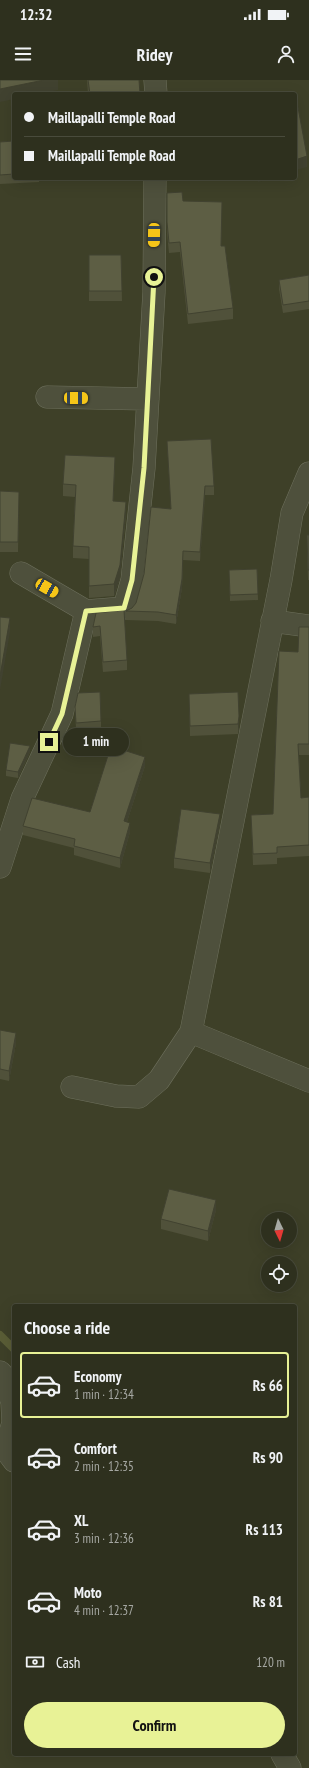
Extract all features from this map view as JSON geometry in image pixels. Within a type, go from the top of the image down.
[{"type":"street","points":[[155,80],[156,92]]},
{"type":"street","points":[[21,572],[86,611],[124,608],[132,580],[144,468],[154,292],[155,180]]},
{"type":"street","points":[[47,397],[148,399]]},
{"type":"street","points":[[72,1087],[116,1096],[139,1097],[159,1080],[191,1032],[281,580],[292,513],[309,473]]},
{"type":"street","points":[[0,867],[22,799],[62,714],[86,611]]},
{"type":"street","points":[[272,622],[309,626]]},
{"type":"street","points":[[191,1032],[309,1081]]},
{"type":"street","points":[[0,1372],[12,1402]]},
{"type":"street","points":[[6,1453],[12,1427]]},
{"type":"street","points":[[283,1756],[290,1768]]},
{"type":"building","points":[[0,80],[44,80],[0,89]]},
{"type":"building","points":[[88,80],[139,80],[140,92],[90,92]]},
{"type":"building","points":[[297,102],[307,156],[297,159]]},
{"type":"building","points":[[12,141],[12,174],[0,175],[0,142]]},
{"type":"building","points":[[182,192],[183,201],[222,202],[221,246],[225,246],[233,308],[188,314],[180,242],[169,243],[167,222],[167,193]]},
{"type":"building","points":[[89,255],[121,255],[122,291],[89,291]]},
{"type":"building","points":[[309,275],[309,301],[283,305],[279,280]]},
{"type":"building","points":[[211,439],[214,486],[205,486],[200,552],[183,551],[182,579],[176,615],[158,612],[126,611],[132,608],[136,603],[144,574],[151,507],[171,509],[167,441]]},
{"type":"building","points":[[65,455],[115,457],[113,501],[126,502],[120,565],[114,584],[89,586],[89,547],[73,546],[76,485],[63,484]]},
{"type":"building","points":[[0,491],[19,492],[18,542],[0,542]]},
{"type":"building","points":[[307,535],[309,535],[309,570],[308,570]]},
{"type":"building","points":[[257,569],[258,594],[230,595],[229,570]]},
{"type":"building","points":[[124,610],[127,660],[103,662],[100,626],[93,627],[96,613]]},
{"type":"building","points":[[0,617],[10,618],[0,676]]},
{"type":"building","points":[[299,627],[309,627],[309,744],[298,744],[301,798],[309,797],[309,845],[277,847],[277,853],[253,854],[251,815],[273,814],[279,651],[298,652]]},
{"type":"building","points":[[100,692],[101,721],[76,723],[75,707],[78,693]]},
{"type":"building","points":[[238,692],[238,724],[190,726],[189,694]]},
{"type":"building","points":[[10,743],[30,746],[18,772],[6,770]]},
{"type":"building","points":[[111,746],[145,757],[124,821],[130,823],[120,858],[74,846],[75,839],[23,826],[32,798],[90,812]]},
{"type":"building","points":[[181,809],[220,814],[210,863],[174,858]]},
{"type":"building","points":[[0,1030],[16,1033],[9,1071],[0,1069]]},
{"type":"building","points":[[169,1189],[216,1200],[208,1231],[161,1219]]},
{"type":"waterway","points":[[0,1335],[12,1347]]},
{"type":"route","points":[[49,742],[62,714],[86,611],[124,608],[132,580],[144,468],[154,277]]}]
